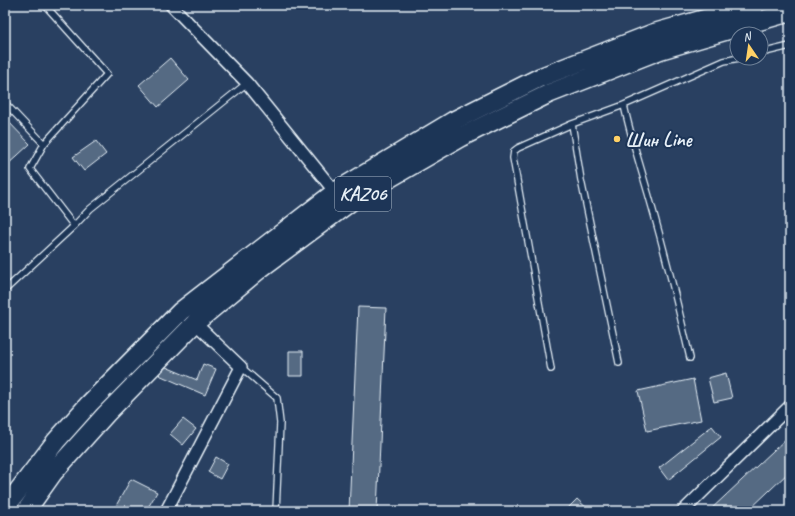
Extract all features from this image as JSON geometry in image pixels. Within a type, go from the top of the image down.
[{"type":"highway","name":"KАZ06","points":[[5,508],[56,441],[89,404],[181,312],[335,192],[453,121],[541,77],[654,33],[755,5]]},
{"type":"highway","name":"KАZ06","points":[[26,511],[58,467],[106,414],[195,323],[261,268],[357,197],[461,137],[518,108],[597,73],[660,50],[790,12]]},
{"type":"street","points":[[171,5],[246,83],[335,192]]},
{"type":"street","points":[[166,511],[242,367],[195,323]]},
{"type":"street","points":[[683,511],[790,406]]},
{"type":"lane","points":[[45,5],[107,74],[44,144],[30,169],[74,226]]},
{"type":"lane","points":[[769,51],[790,46]]},
{"type":"lane","points":[[551,369],[513,158],[514,151],[572,124],[624,105],[729,61]]},
{"type":"lane","points":[[6,286],[74,226],[90,209],[246,83]]},
{"type":"lane","points":[[5,103],[44,144]]},
{"type":"lane","points":[[624,105],[632,141],[643,174],[675,291],[690,358]]},
{"type":"lane","points":[[572,124],[581,180],[619,363]]},
{"type":"lane","points":[[242,367],[277,398],[280,423],[276,511]]},
{"type":"building","points":[[170,58],[189,80],[158,107],[139,85]]},
{"type":"building","points":[[5,118],[30,144],[5,167]]},
{"type":"building","points":[[96,141],[106,154],[84,171],[73,157]]},
{"type":"building","points":[[358,307],[386,308],[377,511],[349,511]]},
{"type":"building","points":[[289,351],[303,351],[303,376],[289,376]]},
{"type":"building","points":[[203,364],[216,369],[205,395],[159,375],[166,367],[197,380]]},
{"type":"building","points":[[726,373],[732,398],[714,402],[708,378]]},
{"type":"building","points":[[693,379],[701,420],[647,431],[638,391]]},
{"type":"building","points":[[183,419],[196,429],[183,445],[170,434]]},
{"type":"building","points":[[712,426],[721,437],[668,480],[659,468]]},
{"type":"building","points":[[790,435],[790,471],[748,511],[709,511]]},
{"type":"building","points":[[216,457],[228,464],[220,479],[208,472]]},
{"type":"building","points":[[131,479],[157,492],[146,511],[113,511]]},
{"type":"building","points":[[577,499],[590,511],[565,511]]},
{"type":"place","name":"Шин Line","points":[[617,139]]}]
